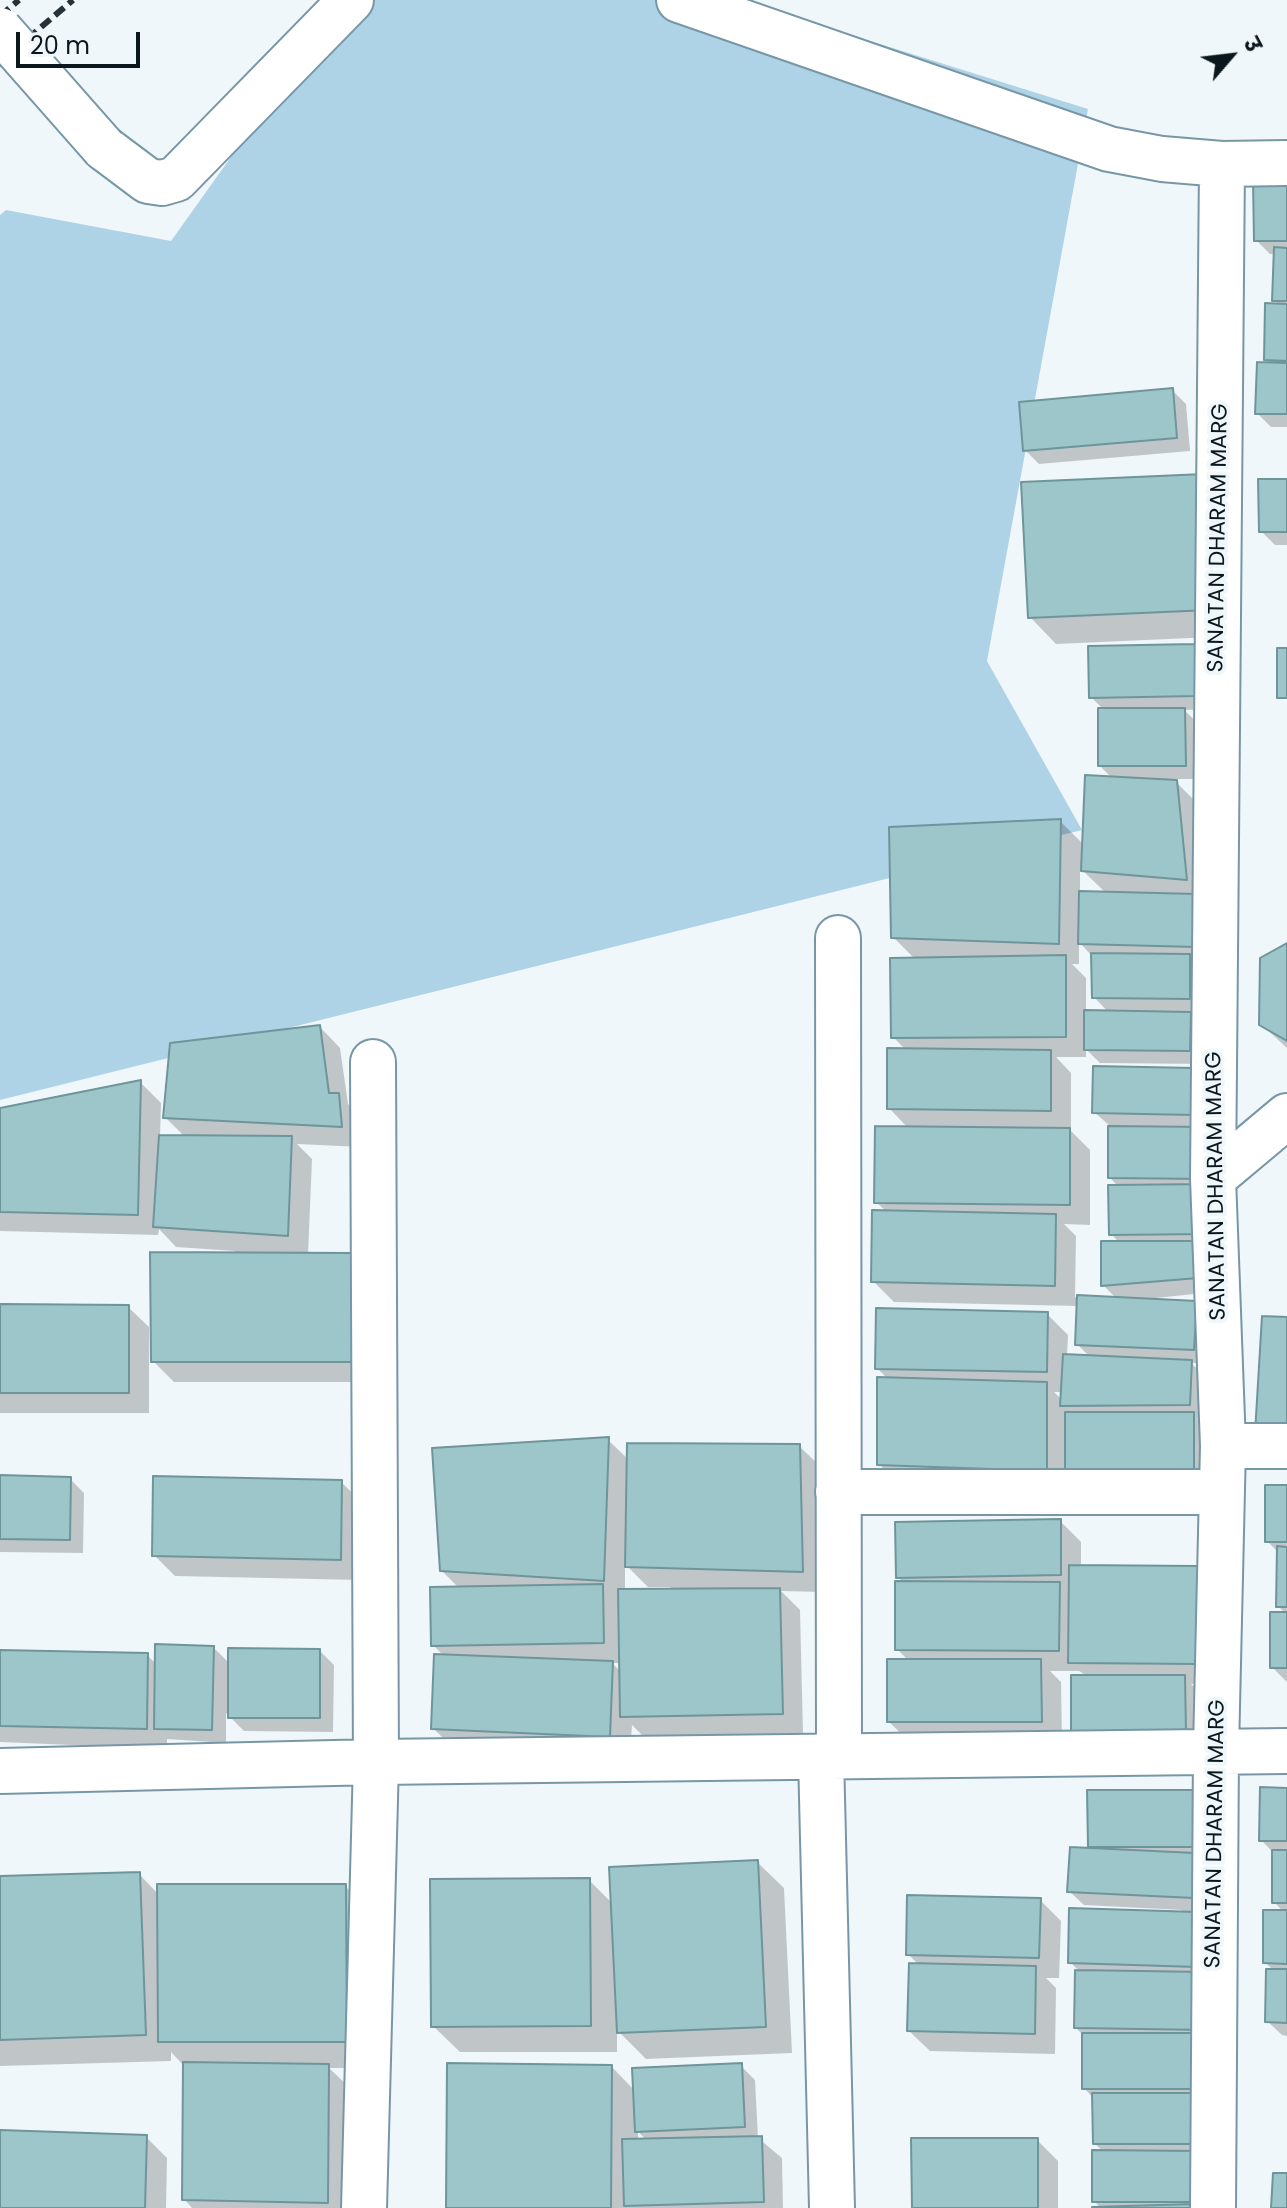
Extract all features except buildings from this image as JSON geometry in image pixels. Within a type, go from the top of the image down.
[{"type":"street","points":[[0,30],[104,148],[148,181],[162,183],[176,179],[351,0]]},
{"type":"street","points":[[679,0],[1109,149],[1162,159],[1222,164],[1287,163]]},
{"type":"street","name":"SANATAN DHARAM MARG","points":[[1213,2208],[1216,1750],[1223,1446],[1213,1178],[1222,164]]},
{"type":"street","points":[[832,2208],[830,1755],[838,1492],[838,938]]},
{"type":"street","points":[[364,2208],[376,1762],[373,1062]]},
{"type":"street","points":[[1213,1178],[1287,1116]]},
{"type":"street","points":[[1223,1446],[1287,1446]]},
{"type":"street","points":[[838,1492],[1222,1492]]},
{"type":"street","points":[[0,1771],[376,1762],[1287,1751]]},
{"type":"shaded area","points":[[343,0],[739,0],[1088,109],[987,661],[1082,830],[0,1100],[0,215],[6,210],[171,241]]},
{"type":"railway","points":[[0,16],[19,0]]},
{"type":"railway","points":[[0,62],[73,0]]}]
